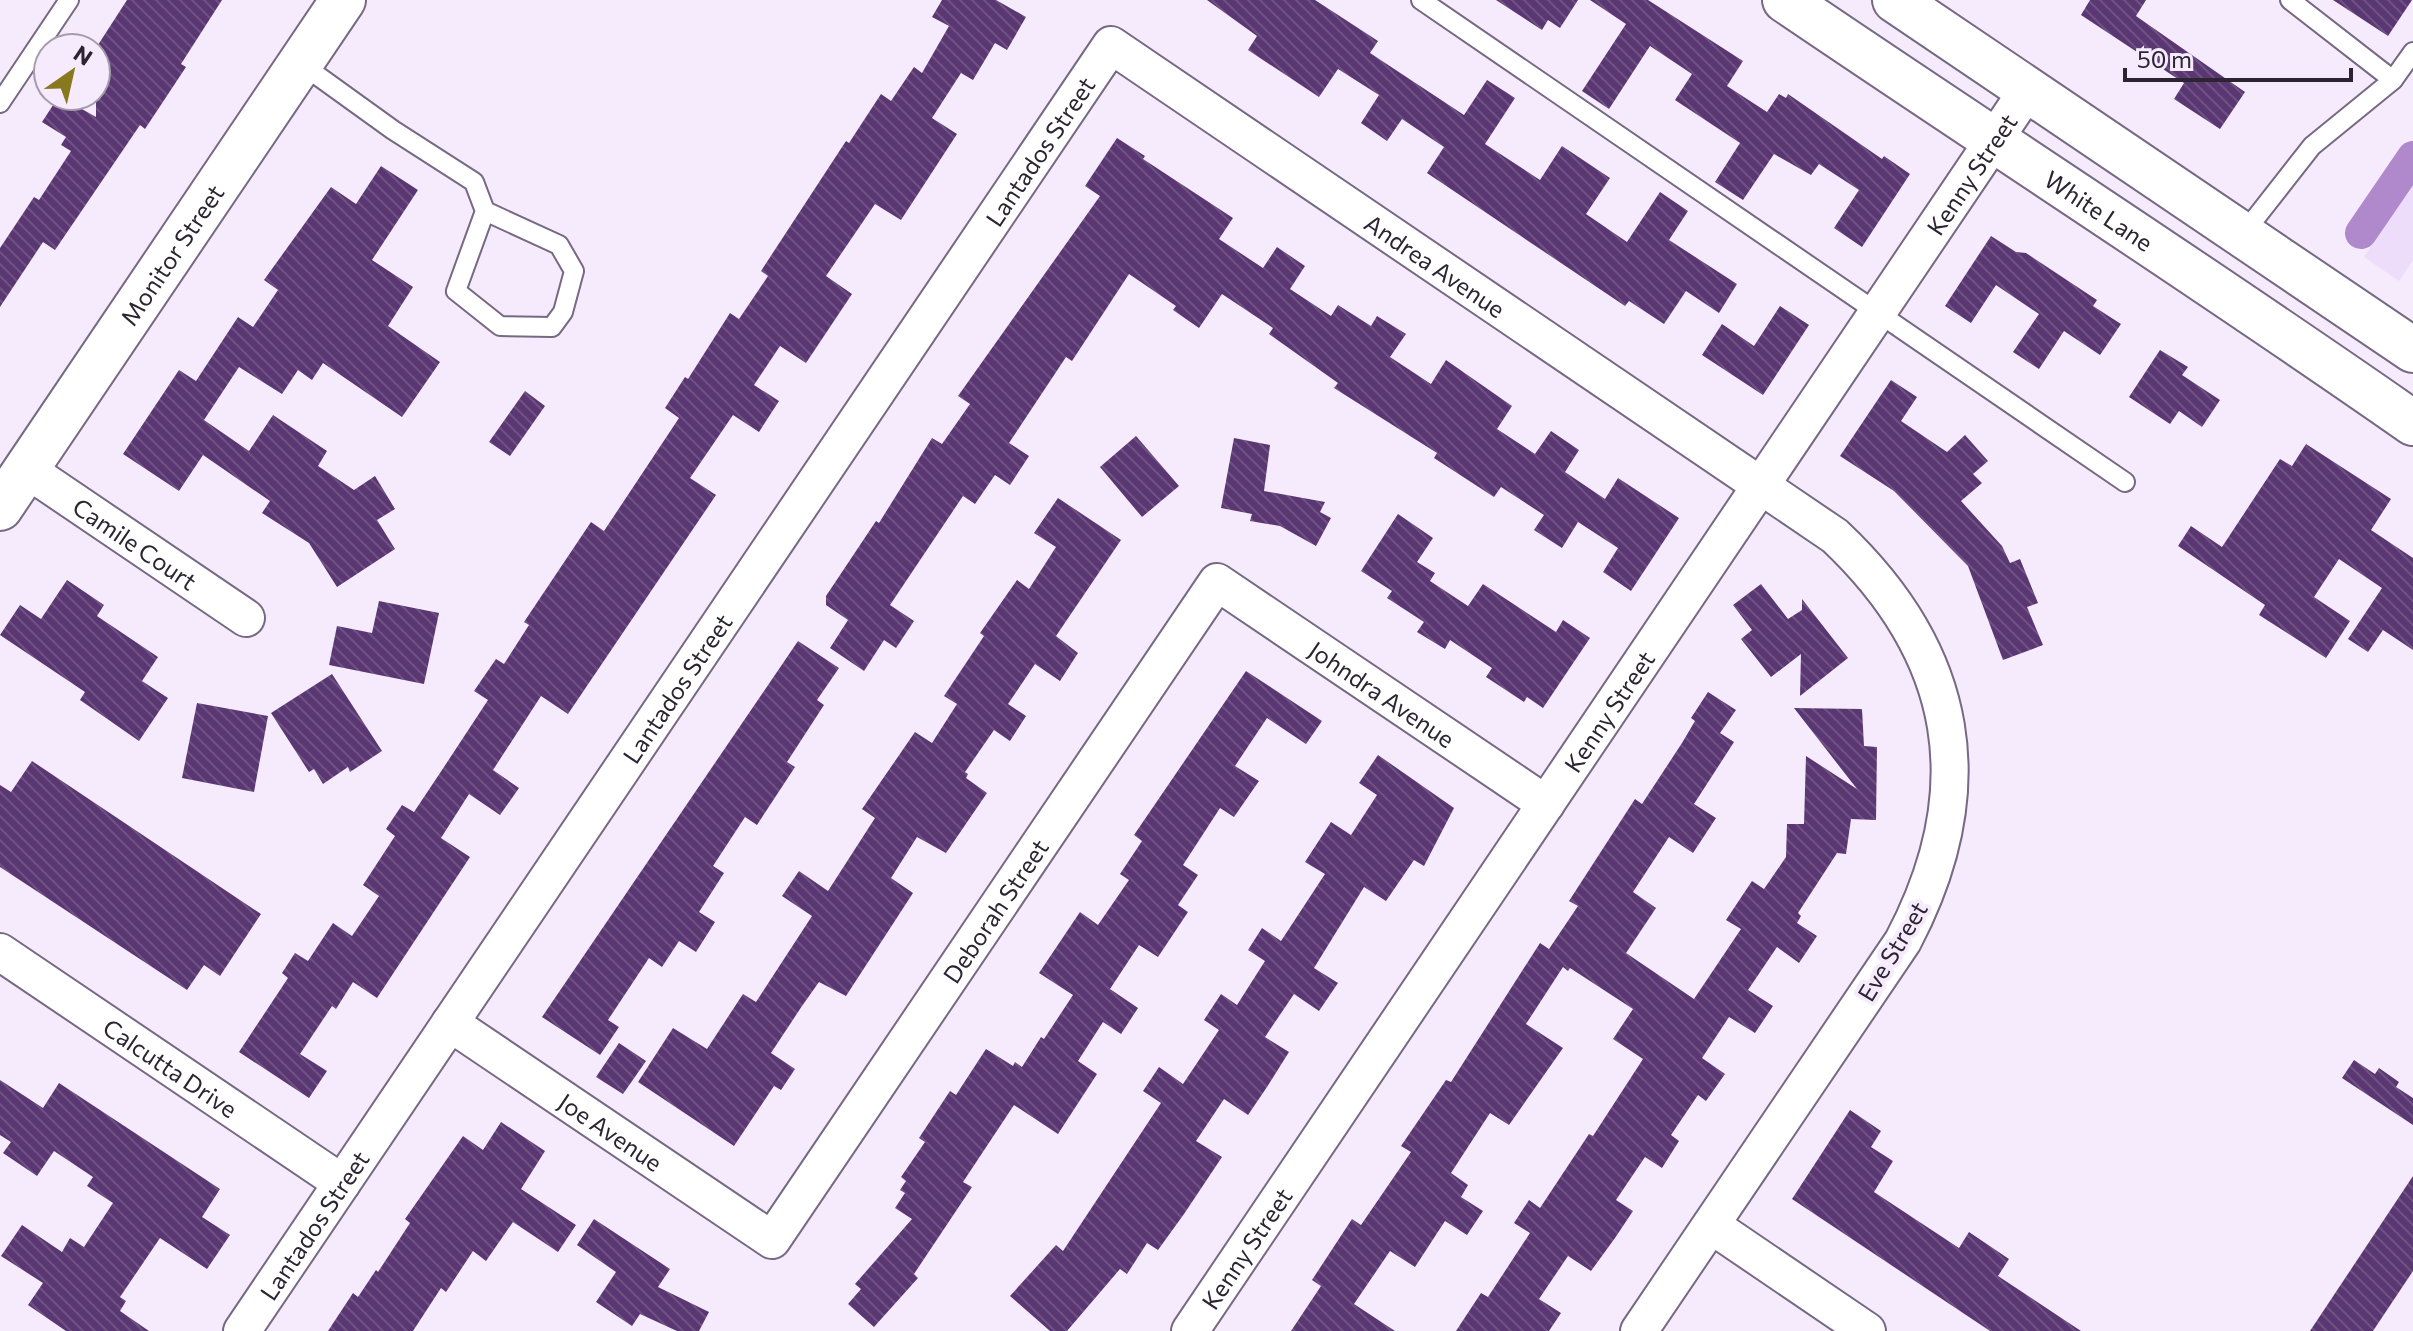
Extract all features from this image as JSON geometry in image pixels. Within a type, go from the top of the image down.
[{"type":"main road","name":"Monitor Street","points":[[0,508],[343,0]]},
{"type":"main road","name":"White Lane","points":[[1785,0],[1993,142],[2213,283],[2413,423]]},
{"type":"main road","points":[[1895,0],[2413,350]]},
{"type":"street","name":"Andrea Avenue","points":[[1111,45],[1762,484]]},
{"type":"street","name":"Lantados Street","points":[[242,1331],[1111,45]]},
{"type":"street","name":"Kenny Street","points":[[1190,1331],[2027,91]]},
{"type":"street","name":"Camile Court","points":[[26,469],[246,618]]},
{"type":"street","name":"Eve Street","points":[[1639,1331],[1903,941],[1925,898],[1941,852],[1947,814],[1950,766],[1944,717],[1921,646],[1897,603],[1870,569],[1835,536],[1762,484]]},
{"type":"street","name":"Johndra Avenue","points":[[1217,582],[1546,804]]},
{"type":"street","name":"Deborah Street","points":[[772,1240],[1217,582]]},
{"type":"street","name":"Calcutta Drive","points":[[0,952],[342,1183]]},
{"type":"street","name":"Joe Avenue","points":[[450,1023],[772,1240]]},
{"type":"street","points":[[1711,1225],[1867,1331]]},
{"type":"lane","points":[[0,103],[69,0]]},
{"type":"lane","points":[[1421,0],[2125,482]]},
{"type":"lane","points":[[2290,0],[2393,80]]},
{"type":"lane","points":[[2243,234],[2312,146],[2393,80],[2413,52]]},
{"type":"lane","points":[[300,63],[393,130],[474,182],[485,211],[456,291],[500,326],[552,327],[563,312],[574,271],[559,245],[485,211]]},
{"type":"shaded area","points":[[2413,185],[2413,260],[2399,281],[2364,257]]},
{"type":"building","points":[[127,0],[222,0],[181,64],[186,67],[145,129],[140,125],[55,250],[43,242],[0,307],[0,248],[34,197],[39,200],[71,151],[61,145],[66,137],[42,122],[49,112],[87,112],[96,117],[96,112],[112,112],[112,32],[106,32]]},
{"type":"building","points":[[942,0],[996,0],[1026,17],[1007,50],[995,43],[973,80],[961,73],[932,118],[957,134],[901,220],[875,204],[826,276],[852,294],[806,363],[780,346],[754,385],[779,401],[759,432],[733,415],[690,478],[716,495],[568,714],[541,696],[493,770],[519,788],[500,815],[469,794],[441,838],[470,857],[377,998],[353,982],[336,1009],[332,1006],[300,1054],[327,1071],[309,1098],[239,1052],[288,978],[282,973],[295,953],[308,961],[333,923],[352,936],[379,896],[363,885],[395,836],[386,829],[402,805],[414,812],[488,700],[474,691],[496,659],[504,664],[529,625],[524,622],[591,522],[604,531],[679,418],[665,408],[685,377],[688,379],[730,313],[739,319],[768,276],[761,271],[846,141],[849,143],[881,94],[891,101],[914,67],[922,73],[949,26],[932,17]]},
{"type":"building","points":[[1207,0],[1315,0],[1378,41],[1370,53],[1464,115],[1487,80],[1515,98],[1485,144],[1540,180],[1562,146],[1610,178],[1586,214],[1627,242],[1660,192],[1688,211],[1669,240],[1737,284],[1719,313],[1686,291],[1664,324],[1629,301],[1625,306],[1427,173],[1444,147],[1402,119],[1387,141],[1361,123],[1379,95],[1338,69],[1319,97],[1248,50],[1257,36]]},
{"type":"building","points":[[1496,0],[1578,0],[1560,28],[1548,20],[1542,30]]},
{"type":"building","points":[[1590,0],[1648,0],[1743,61],[1727,86],[1767,112],[1779,94],[1786,98],[1788,94],[1882,159],[1884,156],[1910,174],[1862,247],[1834,228],[1859,190],[1819,164],[1811,175],[1774,154],[1743,200],[1715,182],[1740,143],[1675,100],[1692,74],[1650,46],[1609,109],[1582,91],[1626,24]]},
{"type":"building","points":[[2090,0],[2146,0],[2136,16],[2245,92],[2220,129],[2174,99],[2184,83],[2081,15]]},
{"type":"building","points":[[2333,0],[2412,0],[2388,36]]},
{"type":"building","points":[[1117,138],[1145,156],[1143,159],[1233,218],[1219,239],[1263,268],[1277,247],[1305,266],[1290,289],[1331,316],[1338,305],[1371,326],[1377,316],[1406,334],[1390,357],[1431,384],[1446,360],[1512,406],[1497,429],[1535,454],[1551,431],[1579,450],[1565,472],[1605,499],[1618,478],[1679,518],[1631,591],[1603,572],[1618,548],[1578,522],[1562,548],[1534,530],[1544,515],[1501,487],[1494,497],[1434,458],[1437,453],[1334,388],[1338,383],[1269,334],[1273,328],[1222,294],[1199,328],[1173,310],[1176,306],[1129,274],[1072,361],[1066,357],[1009,443],[1029,456],[1010,485],[995,475],[975,504],[963,496],[890,605],[914,621],[896,648],[884,640],[864,671],[830,648],[848,620],[826,605],[826,596],[876,521],[879,523],[932,438],[942,444],[970,404],[958,396],[1100,196],[1085,186]]},
{"type":"building","points":[[381,166],[418,190],[372,260],[413,287],[388,326],[440,362],[402,417],[323,363],[312,380],[298,370],[282,394],[239,367],[204,420],[249,451],[273,415],[327,451],[318,466],[354,490],[375,476],[395,509],[377,520],[395,549],[337,587],[309,543],[262,513],[270,501],[203,455],[179,491],[123,454],[179,370],[196,381],[238,317],[253,327],[278,290],[264,280],[331,187],[356,204]]},
{"type":"building","points":[[1991,236],[2016,252],[2026,253],[2097,300],[2093,306],[2121,324],[2100,355],[2064,331],[2039,369],[2013,352],[2039,314],[1996,285],[1971,323],[1945,306]]},
{"type":"building","points":[[1780,306],[1809,325],[1763,395],[1702,355],[1722,324],[1754,346]]},
{"type":"building","points":[[2160,350],[2188,367],[2182,375],[2220,400],[2202,427],[2179,411],[2170,424],[2129,397]]},
{"type":"building","points":[[1891,380],[1917,397],[1901,421],[1947,452],[1965,435],[1988,461],[1973,474],[1982,483],[1961,501],[2002,546],[2010,563],[2020,559],[2038,603],[2027,607],[2043,645],[2003,660],[1968,566],[1894,491],[1840,456]]},
{"type":"building","points":[[525,391],[545,406],[510,456],[489,442]]},
{"type":"building","points":[[1136,436],[1179,486],[1142,517],[1100,467]]},
{"type":"building","points":[[1234,438],[1270,445],[1264,491],[1325,502],[1320,512],[1331,518],[1316,546],[1280,526],[1250,521],[1252,514],[1221,508]]},
{"type":"building","points":[[2306,444],[2391,499],[2371,530],[2413,558],[2413,650],[2383,630],[2368,652],[2348,639],[2382,588],[2339,559],[2314,597],[2350,621],[2326,658],[2259,615],[2265,605],[2178,546],[2191,526],[2222,547],[2280,459],[2292,466]]},
{"type":"building","points":[[1058,498],[1121,540],[1056,636],[1078,653],[1060,681],[1035,664],[1008,704],[1026,716],[1010,741],[994,730],[965,772],[968,774],[966,778],[987,793],[946,853],[917,837],[891,878],[913,893],[846,996],[819,982],[802,1006],[771,1053],[795,1069],[781,1090],[774,1086],[734,1146],[638,1082],[673,1028],[707,1049],[743,994],[756,1002],[812,916],[782,896],[799,871],[828,891],[875,818],[862,809],[915,732],[932,743],[957,704],[944,696],[984,636],[980,633],[1017,580],[1029,589],[1056,547],[1034,533]]},
{"type":"building","points":[[1398,514],[1433,538],[1417,562],[1435,573],[1430,581],[1468,606],[1483,584],[1556,632],[1563,620],[1590,638],[1543,708],[1527,697],[1524,702],[1486,677],[1492,668],[1450,640],[1445,649],[1417,632],[1424,622],[1387,598],[1392,591],[1361,571]]},
{"type":"building","points":[[67,580],[104,605],[97,616],[158,657],[142,681],[168,698],[139,741],[80,700],[85,692],[0,635],[20,605],[41,619]]},
{"type":"building","points":[[1761,584],[1788,619],[1802,610],[1802,599],[1848,658],[1800,696],[1801,654],[1771,677],[1741,639],[1752,630],[1733,605]]},
{"type":"building","points":[[379,601],[439,613],[424,684],[329,665],[337,626],[372,633]]},
{"type":"building","points":[[798,641],[839,668],[817,700],[824,705],[787,762],[795,767],[757,825],[745,817],[713,866],[724,873],[699,912],[715,922],[696,952],[679,941],[662,967],[649,958],[608,1020],[619,1027],[600,1055],[542,1017]]},
{"type":"building","points":[[1246,671],[1322,721],[1306,744],[1267,718],[1235,766],[1259,781],[1234,817],[1220,808],[1183,865],[1198,875],[1178,905],[1188,912],[1158,957],[1139,945],[1110,989],[1138,1008],[1121,1034],[1103,1022],[1078,1061],[1097,1074],[1058,1134],[1014,1105],[963,1182],[972,1187],[914,1274],[918,1278],[874,1327],[848,1304],[861,1289],[855,1284],[912,1219],[895,1208],[905,1193],[900,1190],[906,1181],[901,1177],[925,1142],[919,1138],[950,1091],[956,1095],[986,1049],[1013,1066],[1015,1062],[1022,1067],[1041,1037],[1044,1039],[1073,995],[1039,973],[1080,912],[1098,925],[1129,880],[1120,874],[1142,841],[1134,835]]},
{"type":"building","points":[[332,674],[382,751],[350,772],[348,767],[323,784],[314,769],[309,772],[271,713]]},
{"type":"building","points":[[1708,692],[1736,710],[1720,733],[1734,742],[1694,804],[1716,818],[1693,853],[1669,837],[1633,892],[1656,908],[1626,953],[1694,999],[1741,929],[1726,920],[1752,881],[1764,889],[1786,857],[1787,824],[1804,824],[1806,756],[1857,789],[1794,708],[1862,709],[1864,746],[1877,747],[1876,820],[1851,819],[1846,854],[1837,853],[1798,913],[1801,916],[1797,923],[1817,936],[1799,963],[1777,947],[1748,990],[1773,1006],[1755,1033],[1729,1017],[1702,1058],[1725,1074],[1706,1101],[1698,1095],[1671,1135],[1679,1141],[1662,1168],[1645,1157],[1616,1200],[1633,1211],[1591,1271],[1568,1256],[1539,1299],[1561,1313],[1549,1331],[1456,1331],[1481,1293],[1488,1297],[1530,1233],[1514,1223],[1529,1200],[1540,1208],[1589,1134],[1593,1136],[1643,1059],[1613,1039],[1633,1009],[1570,968],[1568,971],[1563,967],[1526,1024],[1563,1048],[1509,1125],[1490,1113],[1451,1173],[1468,1185],[1461,1197],[1483,1211],[1467,1235],[1445,1221],[1415,1267],[1390,1251],[1354,1304],[1395,1331],[1291,1331],[1321,1286],[1312,1280],[1352,1219],[1361,1225],[1411,1152],[1401,1146],[1446,1080],[1451,1082],[1540,943],[1549,949],[1578,906],[1569,901],[1635,799],[1642,804],[1695,721],[1691,718]]},
{"type":"building","points":[[197,703],[268,716],[254,792],[182,778]]},
{"type":"building","points":[[1378,755],[1454,808],[1424,866],[1414,860],[1386,901],[1364,887],[1314,968],[1338,983],[1319,1011],[1294,994],[1265,1037],[1289,1052],[1267,1087],[1248,1115],[1224,1099],[1196,1141],[1222,1157],[1184,1214],[1158,1250],[1147,1243],[1127,1274],[1120,1269],[1067,1331],[1050,1331],[1010,1296],[1056,1245],[1063,1251],[1161,1103],[1143,1091],[1159,1067],[1183,1084],[1219,1030],[1204,1020],[1221,994],[1237,1005],[1265,961],[1248,950],[1262,928],[1281,941],[1325,874],[1305,862],[1331,822],[1351,835],[1377,795],[1359,783]]},
{"type":"building","points":[[32,761],[261,914],[220,976],[204,965],[187,990],[0,867],[0,785],[11,792]]},
{"type":"building","points":[[619,1043],[646,1061],[623,1094],[596,1077]]},
{"type":"building","points":[[2354,1060],[2375,1074],[2379,1068],[2399,1082],[2396,1087],[2413,1098],[2413,1125],[2342,1078]]},
{"type":"building","points":[[0,1080],[43,1108],[59,1083],[220,1189],[202,1217],[230,1235],[207,1269],[160,1238],[120,1297],[126,1301],[120,1311],[149,1331],[66,1331],[28,1305],[43,1283],[1,1256],[22,1225],[62,1252],[70,1238],[84,1247],[113,1203],[87,1186],[93,1177],[54,1151],[37,1176],[3,1153],[11,1142],[0,1135]]},
{"type":"building","points":[[1850,1110],[1881,1131],[1871,1147],[1893,1161],[1874,1192],[1959,1248],[1969,1232],[2009,1259],[1998,1276],[2081,1331],[1990,1331],[1792,1199]]},
{"type":"building","points":[[501,1122],[545,1151],[521,1189],[576,1225],[558,1252],[513,1222],[486,1261],[473,1251],[446,1292],[441,1288],[413,1331],[328,1331],[353,1293],[358,1297],[376,1270],[378,1272],[410,1223],[405,1219],[463,1136],[483,1150]]},
{"type":"building","points":[[2413,1176],[2413,1271],[2373,1331],[2310,1331]]},
{"type":"building","points":[[594,1219],[670,1269],[658,1287],[709,1312],[699,1331],[677,1331],[640,1314],[632,1326],[596,1302],[616,1272],[577,1245]]},
{"type":"waterway","points":[[2361,233],[2413,157]]}]
